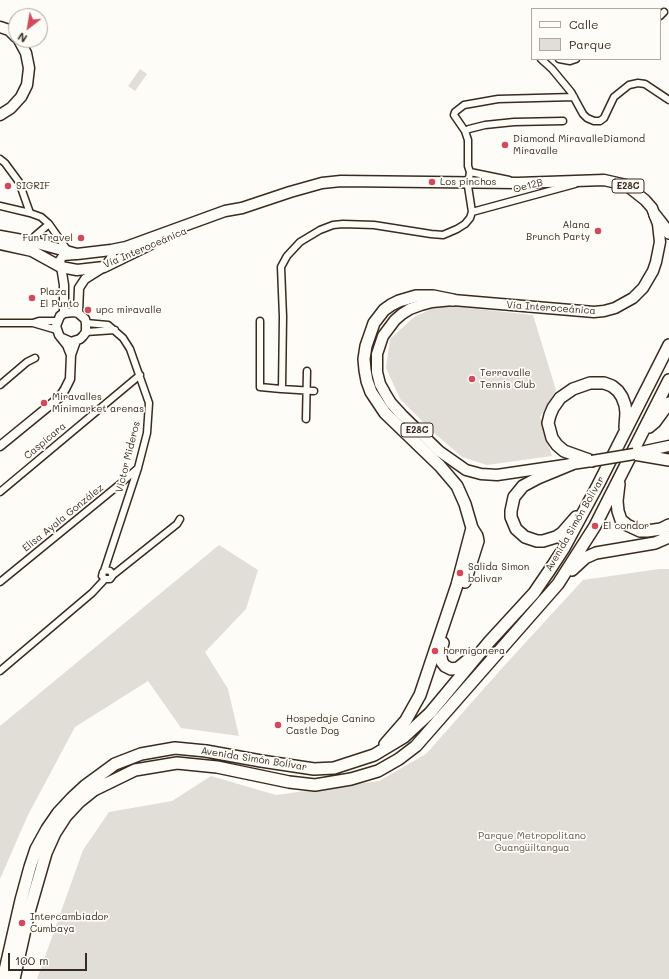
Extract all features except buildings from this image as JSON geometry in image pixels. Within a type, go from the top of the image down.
[{"type":"highway","points":[[655,215],[669,234]]},
{"type":"highway","points":[[453,300],[433,296],[416,296],[399,301],[384,310],[374,322],[368,335],[364,359],[365,370],[367,381],[376,401],[415,443],[440,466],[456,486],[465,504],[472,528],[477,536],[478,541],[476,550],[440,652],[442,662],[451,669],[458,668],[489,642]]},
{"type":"highway","name":"Avenida Simón Bolívar","points":[[3,979],[21,900],[36,849],[58,813],[85,786],[115,764],[141,754],[175,748],[206,751],[261,762],[314,769],[334,768],[374,755],[404,738],[430,713],[489,642],[534,593],[549,571],[564,548],[589,502],[669,345]]},
{"type":"highway","name":"Avenida Simón Bolívar","points":[[14,979],[29,912],[46,853],[54,833],[66,816],[79,802],[94,790],[115,778],[135,770],[178,762],[217,767],[289,782],[316,785],[351,779],[378,771],[399,759],[416,746],[558,584],[595,526],[669,380]]},
{"type":"highway","points":[[592,461],[564,450],[557,445],[552,438],[548,423],[553,408],[560,398],[573,389],[590,383],[604,383],[612,386],[622,397],[625,405],[626,414],[624,432]]},
{"type":"highway","points":[[641,435],[655,422],[669,403]]},
{"type":"highway","points":[[634,454],[669,460]]},
{"type":"highway","points":[[572,464],[531,482],[518,491],[512,504],[511,518],[521,533],[530,540],[536,542],[549,540],[562,533],[589,502]]},
{"type":"highway","points":[[620,475],[616,501],[621,520],[627,525],[640,531],[655,531],[669,525]]},
{"type":"highway","points":[[374,755],[393,736],[406,720],[420,695],[457,585],[472,528]]},
{"type":"highway","points":[[558,584],[590,555],[655,543],[669,537]]},
{"type":"main road","points":[[0,115],[12,108],[21,97],[26,85],[29,68],[26,53],[23,48]]},
{"type":"main road","name":"Vía Interoceánica","points":[[0,244],[72,253],[111,250],[126,247],[214,215],[242,208],[322,183],[341,181],[468,177],[518,183],[604,180],[626,185],[645,200],[655,215],[658,224],[660,242],[656,262],[643,288],[633,298],[620,306],[604,311],[581,312],[453,300],[432,302],[421,305],[395,320],[383,336],[377,354],[377,372],[385,393],[391,403],[408,421],[439,451],[466,470],[481,474],[496,475],[572,464],[634,454],[669,446]]},
{"type":"main road","name":"Vía Interoceánica","points":[[0,236],[32,247],[61,267],[77,270],[104,267],[152,243],[228,217],[242,208]]},
{"type":"street","points":[[541,60],[563,82],[574,97],[583,114],[587,118],[594,121],[600,121],[604,118],[614,97],[629,85],[638,83],[645,84],[669,100]]},
{"type":"street","points":[[282,389],[283,317],[280,269],[287,256],[300,242],[320,230],[333,225],[343,224],[374,225],[443,235],[457,229],[465,224],[470,218],[472,212],[468,177],[468,140],[465,131],[454,115],[458,109],[464,105],[498,99],[574,97]]},
{"type":"street","points":[[465,131],[485,125],[563,121]]},
{"type":"street","points":[[0,159],[5,163],[19,182],[30,213]]},
{"type":"street","name":"Oe12B","points":[[472,212],[589,181]]},
{"type":"street","points":[[0,206],[30,213],[40,217],[49,224],[72,253],[63,256],[60,260],[64,285],[64,313],[58,321],[57,330],[67,345],[71,355]]},
{"type":"street","points":[[32,247],[35,236],[49,224]]},
{"type":"street","points":[[78,313],[78,293],[81,284],[92,274],[104,267],[112,256],[111,250]]},
{"type":"street","points":[[62,338],[71,342],[76,341],[86,332],[85,319],[78,313],[64,313]]},
{"type":"street","points":[[33,323],[39,321],[58,321]]},
{"type":"street","points":[[260,321],[260,387],[314,391]]},
{"type":"street","points":[[0,323],[33,323],[57,330]]},
{"type":"street","points":[[86,323],[104,324],[115,330]]},
{"type":"street","points":[[86,332],[115,330]]},
{"type":"street","name":"Victor Mideros","points":[[105,580],[102,576],[132,490],[147,433],[149,403],[130,349],[123,338],[115,330]]},
{"type":"street","points":[[0,446],[60,397],[70,379],[71,355],[76,341]]},
{"type":"street","points":[[0,385],[27,362],[35,358]]},
{"type":"street","points":[[306,419],[307,372]]},
{"type":"street","name":"Caspicara","points":[[0,492],[140,375]]},
{"type":"street","name":"Elisa Ayala González","points":[[0,582],[138,468]]},
{"type":"street","points":[[120,484],[128,484],[132,490]]},
{"type":"street","points":[[0,671],[92,593],[105,580],[110,579],[177,524],[180,519]]},
{"type":"street","points":[[104,571],[110,571],[113,575]]},
{"type":"green space","points":[[140,69],[147,74],[135,91],[128,86]]},
{"type":"green space","name":"Terravalle Tennis Club","points":[[440,305],[533,315],[556,390],[540,417],[552,456],[487,465],[462,457],[433,432],[400,399],[386,368],[390,339],[414,317]]},
{"type":"green space","points":[[219,545],[258,570],[246,609],[205,652],[228,689],[239,736],[181,728],[148,681],[75,727],[28,815],[0,879],[0,726]]},
{"type":"green space","name":"Parque Metropolitano Guangüiltangua","points":[[659,569],[669,569],[669,979],[37,979],[83,850],[109,812],[172,801],[211,776],[276,795],[379,781],[426,754],[583,580]]},
{"type":"place","name":"Diamond MiravalleDiamond Miravalle","points":[[505,145]]},
{"type":"place","name":"Los pinchos","points":[[432,182]]},
{"type":"place","name":"SIGRIF","points":[[8,186]]},
{"type":"place","name":"Alana Brunch Party","points":[[598,231]]},
{"type":"place","name":"Fun Travel","points":[[81,238]]},
{"type":"place","name":"Plaza El Punto","points":[[32,298]]},
{"type":"place","name":"upc miravalle","points":[[88,310]]},
{"type":"place","name":"Terravalle Tennis Club","points":[[472,379]]},
{"type":"place","name":"Miravalles Minimarket arenas","points":[[44,403]]},
{"type":"place","name":"El condor","points":[[595,526]]},
{"type":"place","name":"Salida Simon bolivar","points":[[460,573]]},
{"type":"place","name":"hormigonera","points":[[435,651]]},
{"type":"place","name":"Hospedaje Canino Castle Dog","points":[[278,725]]},
{"type":"place","name":"Intercambiador Cumbaya","points":[[22,923]]}]
